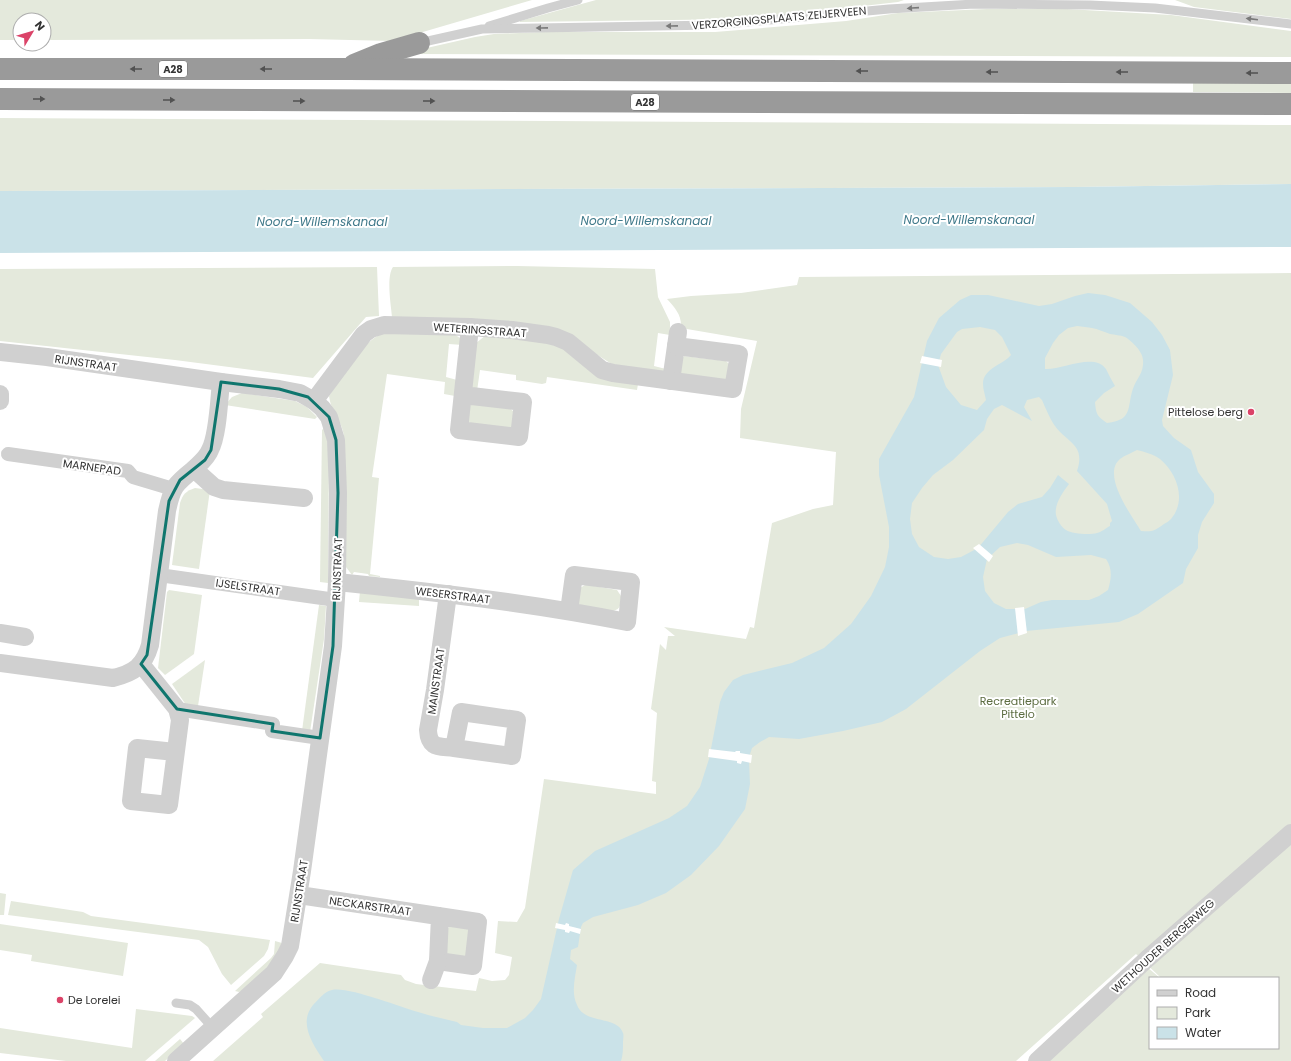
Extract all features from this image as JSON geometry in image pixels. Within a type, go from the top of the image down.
[{"type":"highway","name":"A28","points":[[346,68],[381,54],[420,43]]},
{"type":"highway","name":"A28","points":[[0,69],[346,68],[1291,73]]},
{"type":"highway","name":"A28","points":[[0,99],[1291,104]]},
{"type":"street","name":"WETERINGSTRAAT","points":[[314,401],[359,340],[371,329],[384,325],[470,327],[512,330],[556,337],[568,342],[602,370],[613,374],[733,389],[739,354],[677,339],[671,381]]},
{"type":"street","points":[[463,395],[470,327]]},
{"type":"street","name":"RIJNSTRAAT","points":[[0,352],[47,357],[300,393],[314,401],[329,416],[336,440],[338,493],[337,582],[333,646],[299,895],[290,946],[286,956],[274,973],[176,1061]]},
{"type":"street","points":[[0,663],[113,678],[126,675],[134,671],[141,664],[147,655],[150,645],[167,511],[173,489],[180,480],[204,460],[211,450],[214,438],[221,382]]},
{"type":"street","points":[[0,394],[0,401]]},
{"type":"street","name":"MARNEPAD","points":[[8,454],[128,472],[133,477],[173,489]]},
{"type":"street","points":[[194,469],[214,487],[223,490],[304,498]]},
{"type":"street","name":"IJSELSTRAAT","points":[[159,575],[336,600]]},
{"type":"street","name":"WESERSTRAAT","points":[[337,582],[448,594],[569,611]]},
{"type":"street","name":"MAINSTRAAT","points":[[448,594],[428,737],[434,746],[454,748]]},
{"type":"street","points":[[0,633],[25,637]]},
{"type":"street","points":[[141,664],[177,709],[180,720],[175,752]]},
{"type":"street","points":[[177,709],[273,724],[272,731],[320,738]]},
{"type":"street","name":"WETHOUDER BERGERWEG","points":[[1037,1061],[1147,959],[1291,833]]},
{"type":"street","name":"NECKARSTRAAT","points":[[299,895],[478,922],[473,966],[438,961]]},
{"type":"street","points":[[431,980],[438,961],[440,916]]},
{"type":"lane","name":"VERZORGINGSPLAATS ZEIJERVEEN","points":[[420,43],[482,29],[578,0]]},
{"type":"lane","name":"VERZORGINGSPLAATS ZEIJERVEEN","points":[[482,29],[715,25],[889,9],[993,4],[1155,8],[1291,24]]},
{"type":"lane","points":[[176,1003],[190,1005],[196,1009],[213,1028]]},
{"type":"highlighted area","points":[[221,382],[279,389],[308,397],[329,417],[336,440],[338,493],[333,646],[320,738],[272,731],[273,724],[177,709],[141,664],[147,655],[169,501],[180,480],[205,460],[211,450]]},
{"type":"green space","points":[[0,0],[532,0],[392,41],[309,39],[52,40],[52,12],[12,12],[12,40],[0,40]]},
{"type":"green space","points":[[596,0],[904,0],[898,2],[748,19],[520,22]]},
{"type":"green space","points":[[1175,0],[1291,0],[1291,19],[1194,7]]},
{"type":"green space","points":[[987,9],[1067,9],[1171,15],[1291,31],[1291,57],[409,54],[409,52],[494,34],[544,32],[715,32],[846,21],[898,13]]},
{"type":"green space","points":[[1193,82],[1291,83],[1291,93],[1193,92]]},
{"type":"green space","points":[[0,118],[1291,125],[1291,184],[1074,187],[0,191]]},
{"type":"green space","points":[[517,266],[655,269],[658,297],[670,322],[670,335],[658,333],[654,366],[666,369],[665,372],[618,368],[566,335],[392,317],[389,284],[393,267]]},
{"type":"green space","points":[[377,267],[379,316],[366,317],[313,378],[175,360],[0,341],[0,269]]},
{"type":"green space","name":"Recreatiepark Pittelo","points":[[1291,273],[1291,1061],[1041,1061],[1147,967],[1159,977],[1149,977],[1149,1049],[1279,1049],[1279,977],[1160,977],[1136,954],[1016,1061],[213,1061],[263,1017],[261,1014],[320,963],[401,975],[405,980],[416,984],[476,991],[479,978],[492,981],[505,980],[509,975],[512,957],[495,953],[498,921],[517,922],[525,908],[544,779],[656,794],[656,782],[652,781],[657,713],[651,709],[660,644],[666,650],[668,636],[675,636],[664,627],[746,639],[750,627],[754,628],[772,523],[813,509],[833,505],[836,452],[740,438],[741,409],[757,341],[681,328],[679,315],[667,299],[741,293],[797,285],[799,277]]},
{"type":"green space","points":[[383,333],[454,334],[460,338],[463,345],[449,344],[446,377],[457,380],[455,396],[444,394],[445,382],[387,374],[372,477],[379,478],[370,574],[380,577],[354,572],[352,575],[346,567],[344,561],[345,442],[341,426],[332,407],[329,396],[360,352],[367,344]]},
{"type":"green space","points":[[485,336],[553,343],[638,384],[637,390],[547,377],[546,383],[542,384],[516,380],[516,375],[480,370],[477,391],[470,387],[476,343]]},
{"type":"green space","points":[[684,356],[726,361],[729,364],[727,382],[681,375],[681,360]]},
{"type":"green space","points":[[242,393],[295,401],[307,407],[317,417],[315,419],[225,405],[232,397]]},
{"type":"green space","points":[[473,404],[508,407],[515,415],[511,430],[466,422],[469,406]]},
{"type":"green space","points":[[324,428],[327,436],[329,458],[328,583],[320,582],[322,430]]},
{"type":"green space","points":[[195,488],[210,490],[199,569],[172,565],[180,503],[185,493]]},
{"type":"green space","points":[[585,585],[617,590],[621,596],[621,604],[616,610],[613,611],[578,605],[580,588]]},
{"type":"green space","points":[[169,590],[202,595],[194,654],[165,675],[158,668],[167,592]]},
{"type":"green space","points":[[360,591],[419,598],[419,606],[359,602]]},
{"type":"green space","points":[[319,605],[326,606],[324,639],[310,732],[302,731]]},
{"type":"green space","points":[[205,660],[198,706],[186,705],[172,684]]},
{"type":"green space","points":[[0,893],[6,894],[4,915],[0,915]]},
{"type":"green space","points":[[11,901],[83,912],[91,916],[270,940],[268,949],[264,956],[231,985],[222,974],[208,947],[199,940],[8,915]]},
{"type":"green space","points":[[0,924],[128,943],[123,976],[31,961],[32,955],[0,950]]},
{"type":"green space","points":[[453,925],[469,929],[466,960],[446,957],[446,930]]},
{"type":"green space","points":[[275,941],[282,943],[274,961],[244,990],[239,992],[235,991],[271,958],[274,954]]},
{"type":"green space","points":[[136,1009],[192,1016],[195,1018],[145,1061],[66,1061],[0,1053],[0,1028],[132,1048]]},
{"type":"green space","points":[[180,1039],[184,1044],[165,1061],[155,1061]]},
{"type":"water","name":"Noord-Willemskanaal","points":[[1291,184],[1291,247],[0,253],[0,191],[1074,187]]},
{"type":"water","points":[[1088,293],[1105,295],[1130,303],[1152,322],[1162,335],[1170,350],[1173,375],[1162,420],[1163,426],[1174,438],[1191,450],[1198,472],[1214,494],[1214,503],[1202,522],[1198,535],[1198,548],[1186,569],[1183,583],[1138,614],[1119,622],[1026,631],[1000,638],[980,651],[906,709],[882,722],[799,739],[769,737],[752,748],[749,760],[750,784],[745,809],[719,846],[691,875],[666,893],[638,905],[593,917],[583,923],[578,947],[571,950],[570,959],[577,965],[574,996],[577,1005],[581,1011],[587,1015],[620,1027],[623,1033],[623,1052],[621,1061],[324,1061],[309,1034],[307,1019],[313,1005],[324,994],[332,990],[349,991],[361,994],[457,1022],[461,1025],[483,1028],[507,1028],[525,1018],[533,1010],[541,999],[559,919],[573,870],[595,851],[669,818],[687,806],[700,787],[709,759],[720,702],[724,692],[733,680],[743,675],[792,663],[824,648],[851,624],[871,596],[885,567],[889,547],[889,527],[879,475],[879,459],[914,397],[927,341],[939,318],[960,300],[971,295],[988,295],[1039,306],[1052,304]],"holes":[[[1077,326],[1123,336],[1134,344],[1139,350],[1143,357],[1142,371],[1134,386],[1126,415],[1122,419],[1107,423],[1099,416],[1097,412],[1095,402],[1104,393],[1115,386],[1106,369],[1101,364],[1086,362],[1045,369],[1045,358],[1053,343],[1059,335],[1068,328]],[[980,327],[995,330],[1002,337],[1011,355],[986,374],[983,384],[986,400],[977,410],[961,405],[946,387],[938,365],[941,354],[957,332],[962,329]],[[1039,397],[1055,426],[1077,449],[1079,455],[1077,471],[1107,504],[1112,521],[1110,526],[1094,534],[1081,534],[1063,528],[1057,519],[1056,507],[1069,484],[1058,475],[1042,497],[1018,504],[1008,512],[978,548],[961,557],[948,559],[934,557],[919,547],[912,534],[910,519],[912,503],[933,475],[953,460],[984,430],[987,419],[994,409],[1002,405],[1032,421],[1024,407],[1027,400]],[[1137,450],[1152,454],[1166,465],[1178,487],[1179,495],[1176,512],[1171,519],[1151,531],[1141,531],[1125,506],[1116,485],[1114,475],[1115,466],[1124,456]],[[1017,543],[1028,545],[1056,557],[1091,555],[1106,559],[1110,567],[1110,582],[1108,590],[1089,600],[1052,600],[1041,602],[1025,609],[1006,609],[994,603],[985,591],[983,577],[987,559],[1000,547]]]},
{"type":"pier","points":[[922,356],[942,360],[941,367],[920,363]]},
{"type":"pier","points":[[979,544],[993,556],[989,562],[973,548]]},
{"type":"pier","points":[[1024,607],[1027,633],[1018,636],[1015,608]]},
{"type":"pier","points":[[709,749],[735,752],[740,751],[740,753],[752,755],[751,763],[742,761],[741,764],[737,763],[737,761],[708,757]]},
{"type":"pier","points":[[556,923],[565,925],[566,923],[569,924],[569,926],[581,929],[580,934],[570,931],[569,933],[565,932],[565,930],[555,928]]},
{"type":"place","name":"Pittelose berg","points":[[1251,412]]},
{"type":"place","name":"De Lorelei","points":[[60,1000]]}]
